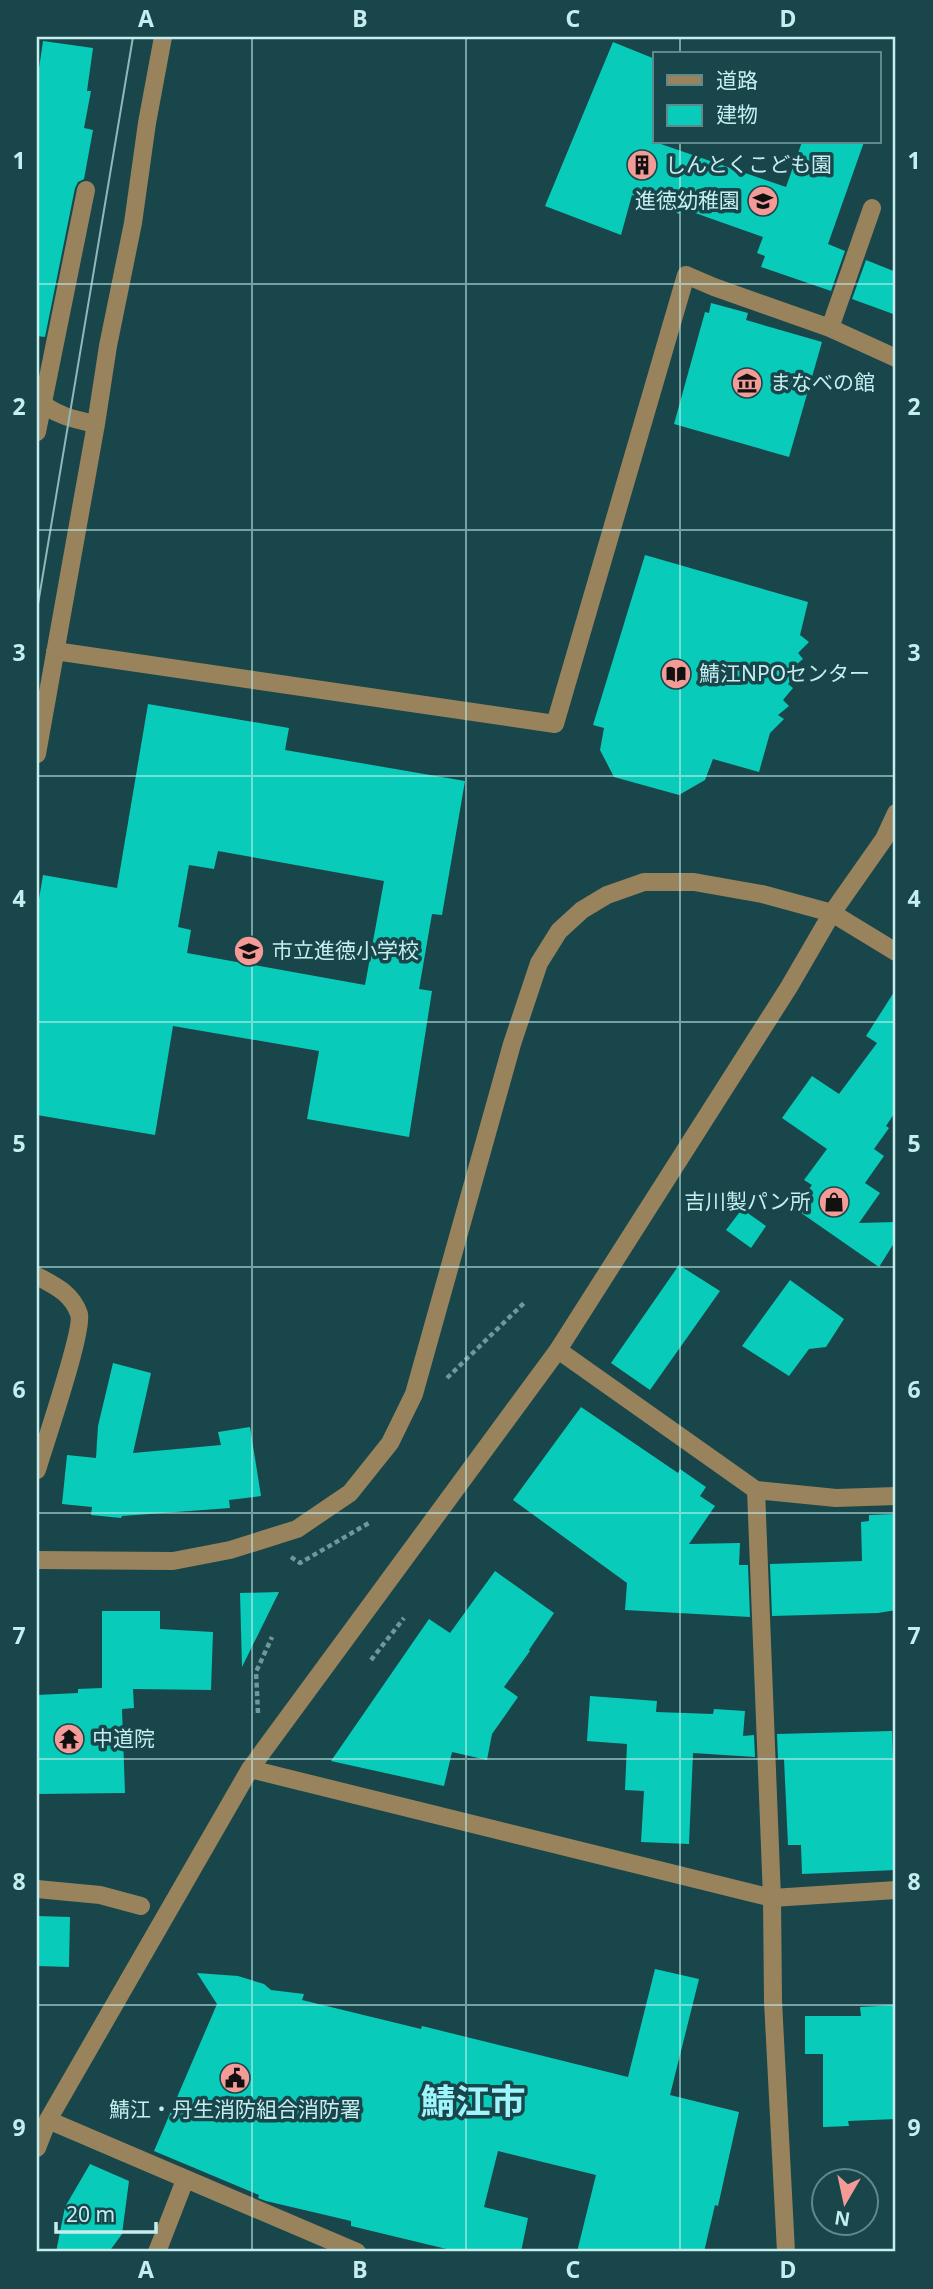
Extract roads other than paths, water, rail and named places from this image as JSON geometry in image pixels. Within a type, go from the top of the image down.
[{"type":"street","points":[[37,754],[108,346],[133,223],[147,123],[163,37]]},
{"type":"street","points":[[37,432],[39,401],[86,190]]},
{"type":"street","points":[[830,328],[872,208]]},
{"type":"street","points":[[55,651],[555,724],[686,275],[830,328],[896,358]]},
{"type":"street","points":[[39,401],[68,418],[96,424]]},
{"type":"street","points":[[37,2148],[48,2120],[250,1769],[558,1350],[789,987],[832,913],[884,839],[896,813]]},
{"type":"street","points":[[37,1560],[173,1561],[230,1550],[297,1529],[350,1493],[390,1443],[414,1395],[512,1044],[539,963],[559,931],[582,910],[607,895],[644,882],[694,882],[762,894],[832,913],[896,952]]},
{"type":"street","points":[[37,1276],[68,1293],[80,1317],[73,1353],[37,1470]]},
{"type":"street","points":[[558,1350],[756,1490],[836,1498],[896,1496]]},
{"type":"street","points":[[756,1490],[772,1898],[773,2001],[786,2252]]},
{"type":"street","points":[[250,1769],[772,1898],[896,1891]]},
{"type":"street","points":[[37,1889],[100,1895],[141,1906]]},
{"type":"street","points":[[48,2120],[358,2252]]},
{"type":"street","points":[[156,2252],[185,2180]]},
{"type":"tram line","points":[[37,610],[133,37]]},
{"type":"place","name":"しんとくこども園","points":[[642,165]]},
{"type":"place","name":"進徳幼稚園","points":[[763,201]]},
{"type":"place","name":"まなべの館","points":[[747,383]]},
{"type":"place","name":"鯖江NPOセンター","points":[[676,674]]},
{"type":"place","name":"市立進徳小学校","points":[[249,951]]},
{"type":"place","name":"吉川製パン所","points":[[834,1202]]},
{"type":"place","name":"中道院","points":[[69,1739]]},
{"type":"place","name":"鯖江・丹生消防組合消防署","points":[[235,2078]]},
{"type":"district","name":"鯖江市","points":[[473,2102]]}]
